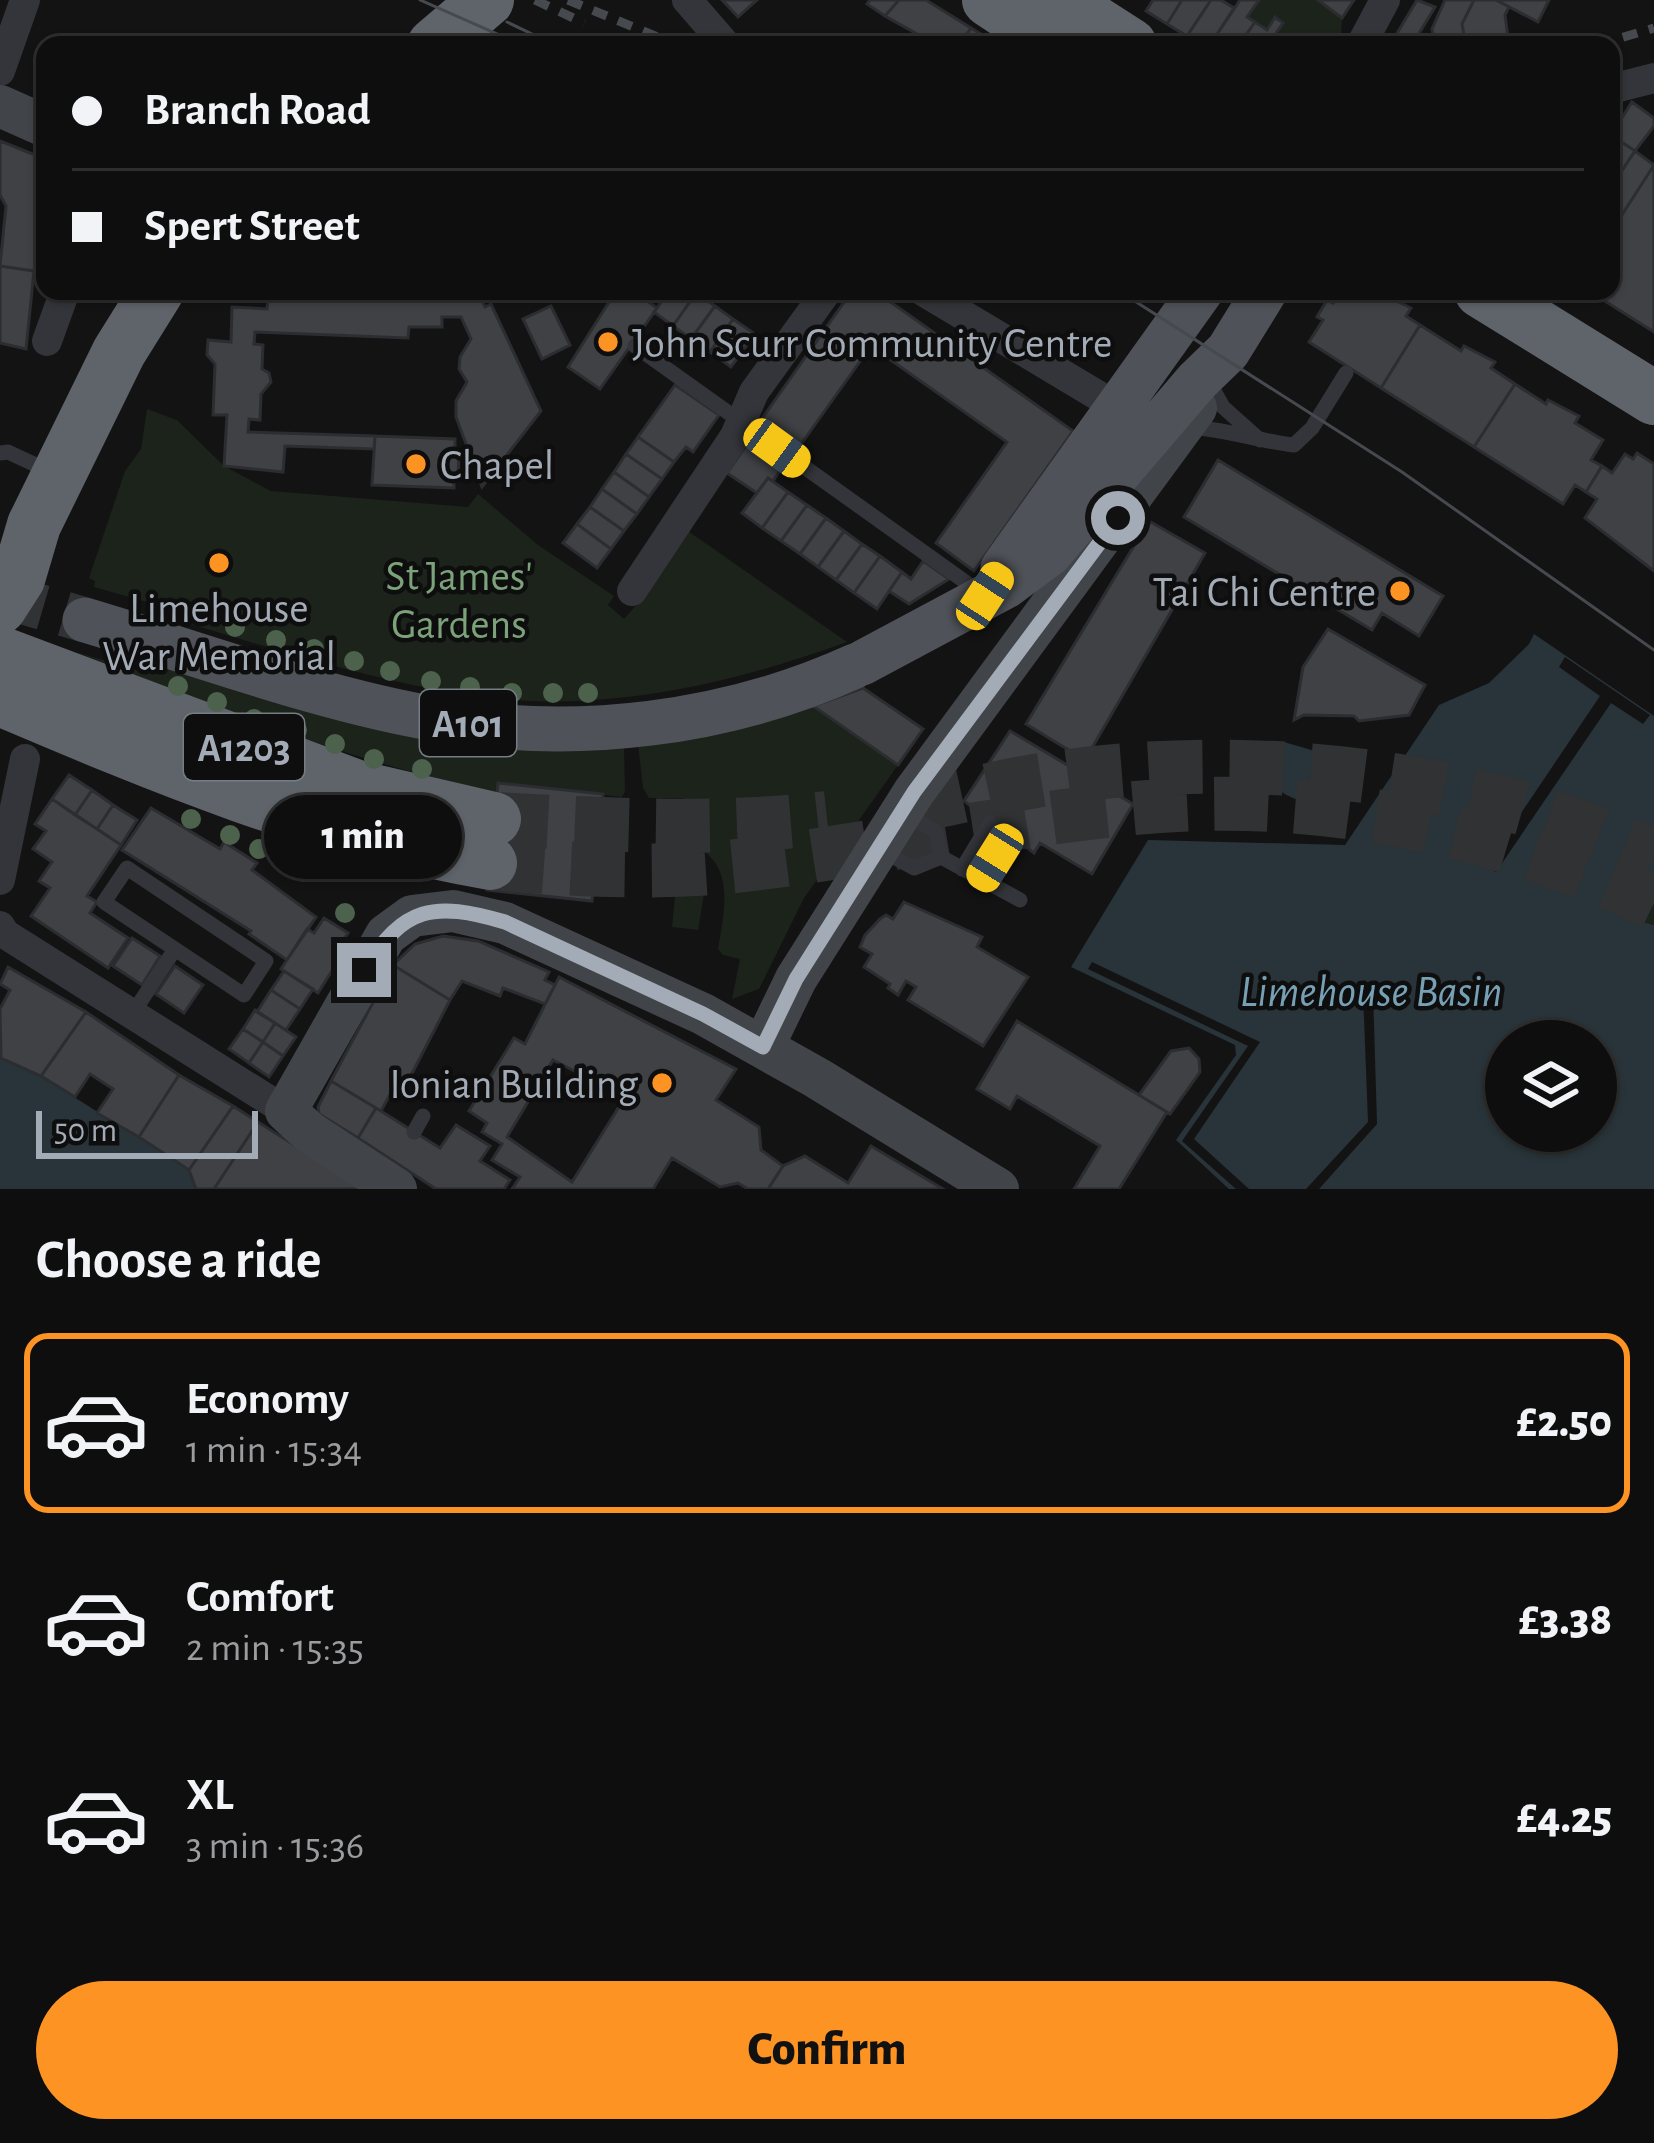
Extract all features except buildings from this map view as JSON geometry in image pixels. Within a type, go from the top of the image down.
[{"type":"highway","points":[[445,36],[487,0]]},
{"type":"highway","points":[[989,0],[1102,36]]},
{"type":"highway","points":[[0,607],[18,579],[17,541],[59,476],[119,352],[151,300]]},
{"type":"highway","points":[[1496,300],[1654,398]]},
{"type":"highway","name":"A1203","points":[[0,653],[492,841],[406,849],[24,730]]},
{"type":"main road","name":"A101","points":[[985,596],[1195,300]]},
{"type":"main road","name":"A101","points":[[85,620],[434,719],[550,730],[619,728],[760,701],[858,664],[985,596],[1049,554],[1212,372],[1259,300]]},
{"type":"street","points":[[0,71],[25,0]]},
{"type":"street","points":[[687,0],[718,36]]},
{"type":"street","points":[[1365,36],[1385,0]]},
{"type":"street","points":[[1620,87],[1654,78]]},
{"type":"street","points":[[0,106],[36,122]]},
{"type":"street","points":[[46,341],[62,300]]},
{"type":"street","points":[[632,591],[742,423],[754,392],[820,300]]},
{"type":"street","points":[[938,300],[1119,406],[1145,409],[1212,372]]},
{"type":"street","points":[[763,1047],[796,979],[877,848],[1183,429],[1212,372]]},
{"type":"street","points":[[1041,622],[1055,495]]},
{"type":"street","points":[[1,872],[24,730]]},
{"type":"street","points":[[286,1111],[386,935],[412,916],[453,911],[505,922],[587,972],[703,1014],[996,1188]]},
{"type":"street","points":[[0,926],[5,934],[286,1111],[310,1132],[391,1178]]},
{"type":"lane","points":[[635,346],[985,596]]},
{"type":"lane","points":[[1212,372],[1223,407],[1262,442]]},
{"type":"lane","points":[[1183,429],[1210,428],[1294,446],[1312,428],[1346,373]]},
{"type":"lane","points":[[0,453],[8,452],[59,476]]},
{"type":"lane","points":[[902,811],[936,832],[941,857],[1020,900]]},
{"type":"lane","points":[[962,869],[990,823]]},
{"type":"lane","points":[[982,880],[1008,836]]},
{"type":"lane","points":[[877,848],[914,868],[941,857]]},
{"type":"lane","points":[[127,868],[266,961],[244,995],[175,949],[104,902],[127,868]]},
{"type":"lane","points":[[133,1013],[175,949]]},
{"type":"lane","points":[[414,1132],[423,1116]]},
{"type":"green space","points":[[1259,0],[1317,0],[1342,18],[1341,36],[1273,36],[1282,22],[1275,18],[1267,30],[1247,17]]},
{"type":"green space","name":"St James' Gardens","points":[[147,409],[177,420],[224,466],[271,491],[468,507],[478,494],[538,545],[614,596],[608,605],[624,619],[653,586],[688,531],[847,642],[757,671],[664,692],[523,701],[399,682],[173,619],[161,606],[94,587],[95,581],[89,578],[125,471],[141,449]]},
{"type":"green space","points":[[76,652],[143,672],[172,668],[624,747],[625,791],[622,797],[499,783],[497,792],[442,780],[284,731]]},
{"type":"green space","points":[[813,706],[898,765],[804,898],[759,989],[732,999],[740,959],[718,949],[724,898],[720,873],[706,853],[680,837],[684,798],[649,798],[643,788],[638,744]]},
{"type":"green space","points":[[678,865],[701,881],[704,894],[698,930],[672,927]]},
{"type":"green space","points":[[1654,879],[1654,925],[1636,920],[1628,905],[1638,883]]},
{"type":"water","name":"Limehouse Basin","points":[[1534,634],[1654,716],[1654,879],[1638,883],[1628,905],[1636,920],[1654,925],[1654,1189],[1229,1189],[1176,1140],[1236,1055],[1235,1045],[1071,967],[1148,840],[1345,845],[1439,705],[1489,683]]},
{"type":"water","points":[[1284,742],[1339,758],[1342,772],[1327,793],[1311,800],[1293,798],[1259,775],[1259,753],[1274,755]]},
{"type":"water","points":[[0,1057],[41,1076],[189,1170],[196,1189],[0,1189]]},
{"type":"pier","points":[[1565,657],[1650,715],[1643,724],[1611,703],[1496,872],[1486,865],[1600,696],[1559,667]]},
{"type":"pier","points":[[1092,962],[1260,1042],[1194,1139],[1249,1189],[1236,1189],[1182,1141],[1248,1046],[1088,969]]},
{"type":"pier","points":[[1373,991],[1377,1124],[1319,1189],[1306,1189],[1368,1122],[1363,992]]},
{"type":"tunnel","points":[[0,595],[85,620]]},
{"type":"tunnel","points":[[909,807],[1035,781],[1128,770],[1282,768],[1435,787],[1584,828],[1654,856]]},
{"type":"tunnel","points":[[490,863],[622,870],[720,867],[1071,815],[1237,804],[1360,814],[1482,839],[1542,857],[1654,903]]},
{"type":"tunnel","points":[[494,819],[702,826],[827,818]]},
{"type":"tram line","points":[[420,0],[502,36]]},
{"type":"tram line","points":[[507,22],[536,36]]},
{"type":"tram line","points":[[1133,300],[1402,472],[1654,650]]},
{"type":"railway","points":[[535,0],[584,23]]},
{"type":"railway","points":[[568,0],[655,36]]},
{"type":"railway","points":[[1620,38],[1654,28]]},
{"type":"place","name":"John Scurr Community Centre","points":[[608,342]]},
{"type":"place","name":"Chapel","points":[[416,464]]},
{"type":"place","name":"Limehouse War Memorial","points":[[219,563]]},
{"type":"place","name":"Tai Chi Centre","points":[[1400,591]]},
{"type":"place","name":"Ionian Building","points":[[662,1083]]},
{"type":"route","points":[[364,970],[386,935],[412,916],[453,911],[479,915],[505,922],[703,1014],[763,1047],[796,979],[914,792],[1118,518]]}]
